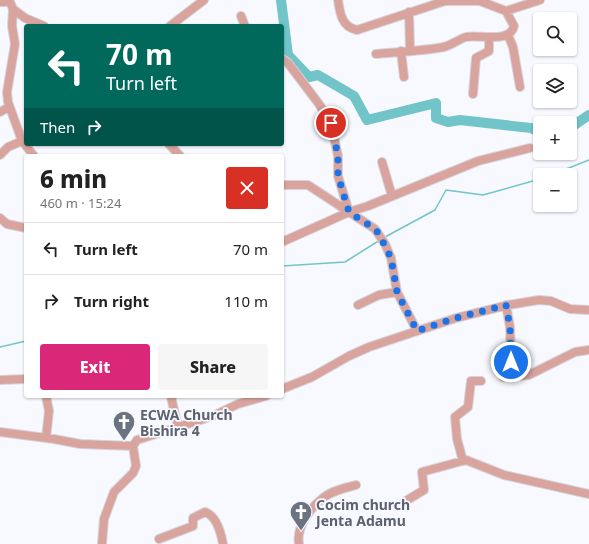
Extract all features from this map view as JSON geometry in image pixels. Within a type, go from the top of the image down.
[{"type":"street","points":[[173,24],[204,0]]},
{"type":"street","points":[[338,0],[340,12],[345,25],[350,29],[357,30],[431,4],[462,0],[480,1],[506,11],[540,0]]},
{"type":"street","points":[[0,2],[11,4],[25,18],[39,24]]},
{"type":"street","points":[[11,4],[15,44],[7,92],[9,107],[24,144]]},
{"type":"street","points":[[506,11],[520,87]]},
{"type":"street","points":[[409,12],[410,50]]},
{"type":"street","points":[[241,16],[244,24]]},
{"type":"street","points":[[376,54],[444,47],[468,37],[489,38],[511,32]]},
{"type":"street","points":[[473,94],[476,58],[489,51],[489,38]]},
{"type":"street","points":[[401,51],[404,77]]},
{"type":"street","points":[[284,60],[288,63],[319,104],[331,123],[338,156],[338,176],[349,212]]},
{"type":"street","points":[[0,112],[9,107]]},
{"type":"street","points":[[0,155],[8,147],[22,141]]},
{"type":"street","points":[[26,146],[32,154]]},
{"type":"street","points":[[170,146],[178,154]]},
{"type":"street","points":[[284,241],[349,212],[368,206],[478,161],[530,148]]},
{"type":"street","points":[[382,162],[392,196]]},
{"type":"street","points":[[284,185],[308,185],[375,229],[385,244],[391,258],[397,292],[417,331]]},
{"type":"street","points":[[0,218],[8,224],[24,228]]},
{"type":"street","points":[[358,305],[380,295],[397,292]]},
{"type":"street","points":[[284,388],[312,377],[349,356],[369,347],[456,318],[506,305],[539,300],[551,301],[570,309],[589,310]]},
{"type":"street","points":[[506,305],[510,327],[511,362],[517,376]]},
{"type":"street","points":[[503,377],[529,375],[575,352],[589,350]]},
{"type":"street","points":[[0,380],[24,379]]},
{"type":"street","points":[[463,461],[457,439],[455,417],[468,407],[470,381],[481,381]]},
{"type":"street","points":[[46,398],[49,410],[46,438]]},
{"type":"street","points":[[171,398],[178,427]]},
{"type":"street","points":[[102,544],[104,519],[114,492],[133,473],[136,466],[133,446],[137,440],[260,398]]},
{"type":"street","points":[[0,432],[80,444],[133,446]]},
{"type":"street","points":[[404,502],[424,490],[422,472],[466,460],[504,475],[589,494]]},
{"type":"street","points":[[299,544],[298,537],[302,522],[323,497],[356,485]]},
{"type":"street","points":[[159,539],[192,526],[193,518],[205,512],[216,521],[223,544]]},
{"type":"waterway","points":[[281,0],[288,55],[309,77],[318,75],[354,96],[367,120],[436,103],[436,118],[448,122],[460,120],[533,129]]},
{"type":"waterway","points":[[577,123],[589,115]]},
{"type":"waterway","points":[[569,168],[589,160]]},
{"type":"waterway","points":[[385,237],[435,210],[446,190],[483,195],[533,181]]},
{"type":"waterway","points":[[284,266],[345,262],[380,240]]},
{"type":"waterway","points":[[0,347],[24,341]]},
{"type":"place","name":"ECWA Church Bishira 4","points":[[124,442]]},
{"type":"place","name":"Cocim church Jenta Adamu","points":[[301,532]]},
{"type":"route","points":[[331,123],[338,156],[338,176],[349,212],[375,229],[385,244],[391,258],[397,292],[417,331],[456,318],[480,313],[506,305],[510,327],[511,362]]}]
